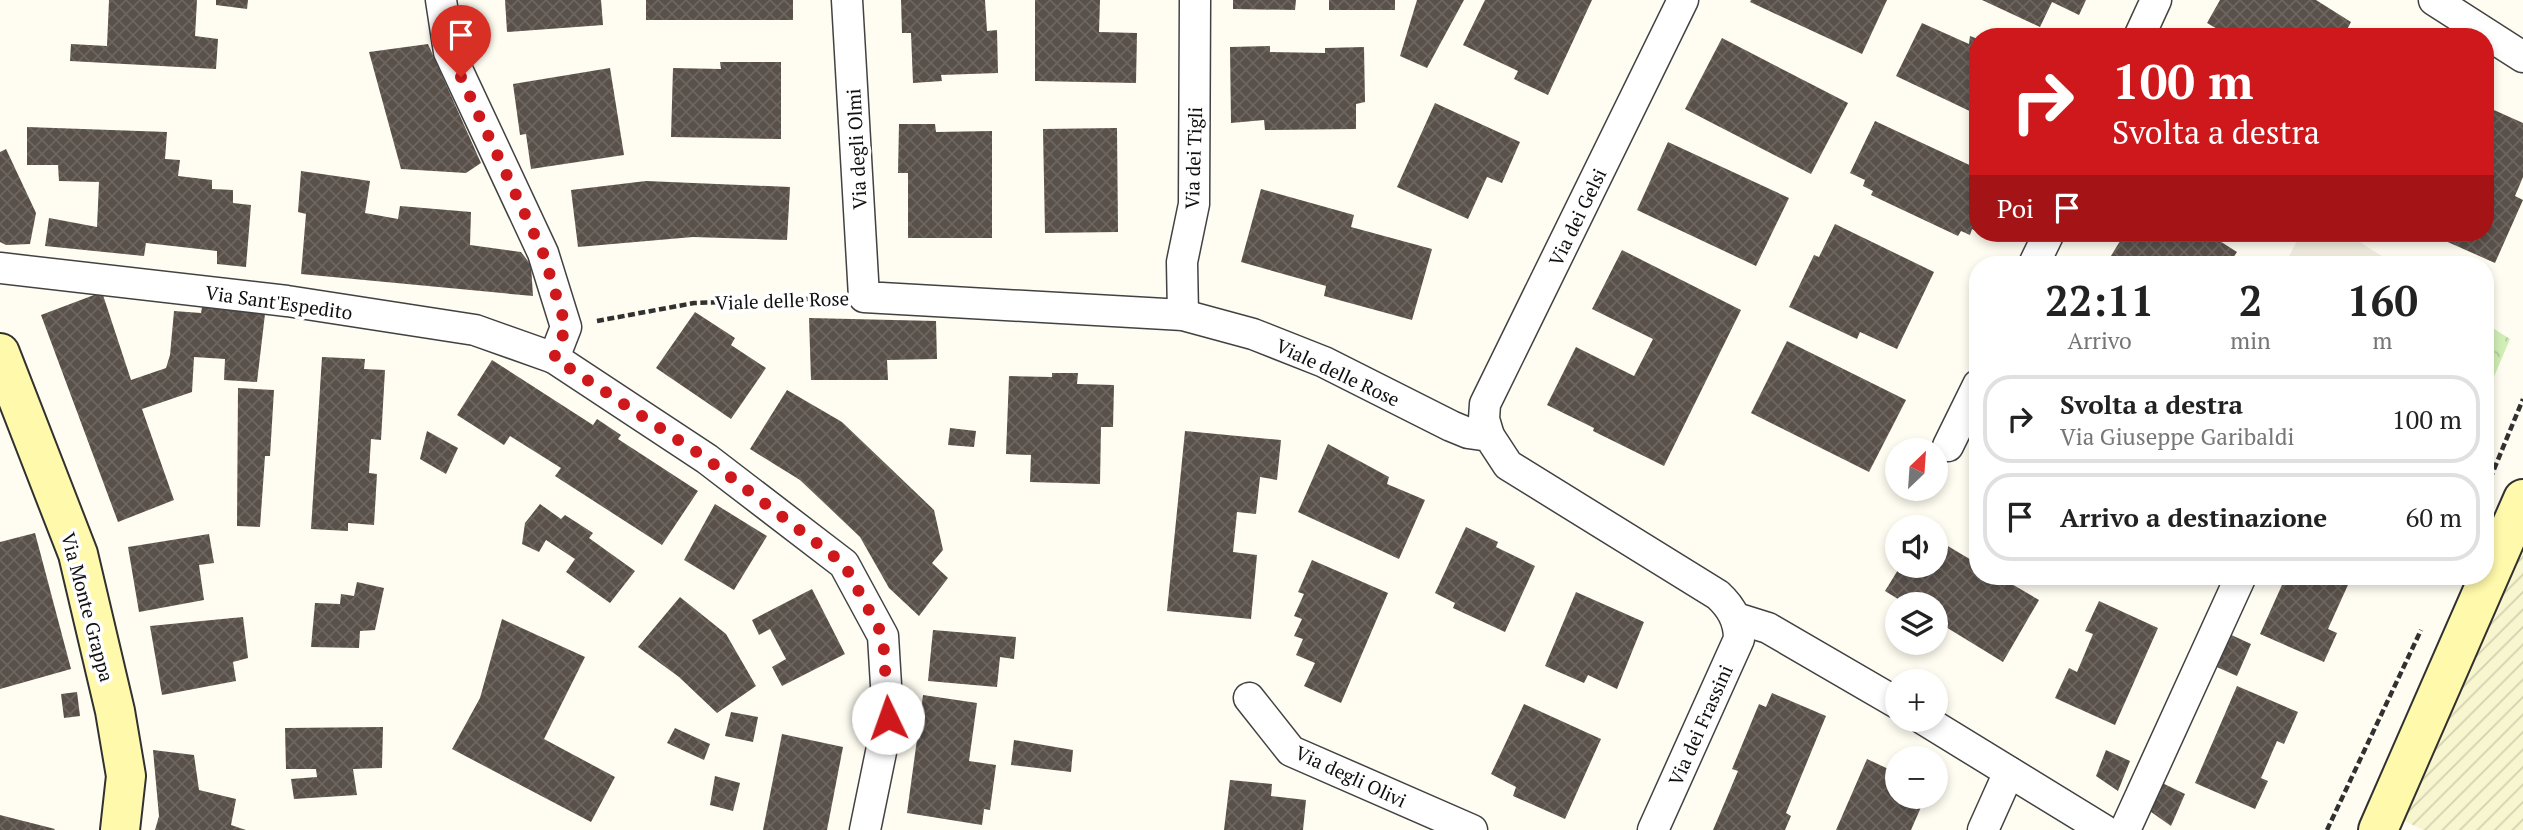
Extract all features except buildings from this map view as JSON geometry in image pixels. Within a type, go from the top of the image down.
[{"type":"street","points":[[441,0],[449,52],[543,253],[566,327],[554,358]]},
{"type":"street","name":"Via degli Olmi","points":[[847,0],[864,297]]},
{"type":"street","name":"Via dei Tigli","points":[[1183,315],[1182,262],[1194,204],[1195,0]]},
{"type":"street","name":"Via dei Gelsi","points":[[1489,436],[1484,419],[1485,404],[1684,0]]},
{"type":"street","points":[[2143,28],[2156,0]]},
{"type":"street","points":[[2434,0],[2478,28]]},
{"type":"street","points":[[2494,38],[2523,57]]},
{"type":"street","name":"Via Sant'Espedito","points":[[0,268],[287,301],[475,330],[554,358],[707,459],[844,564],[883,636],[888,718],[864,830]]},
{"type":"street","name":"Viale delle Rose","points":[[864,297],[1183,315],[1253,334],[1325,362],[1451,426],[1468,433],[1489,436]]},
{"type":"street","name":"Via Monte Grappa","points":[[0,353],[78,554],[115,711],[125,776],[120,830]]},
{"type":"street","points":[[1948,446],[1969,403]]},
{"type":"street","points":[[1489,436],[1508,465],[1718,595],[1728,604],[1736,618],[1768,628],[1885,697]]},
{"type":"street","points":[[2494,565],[2523,499]]},
{"type":"street","points":[[2125,830],[2237,585]]},
{"type":"street","points":[[2378,830],[2485,585]]},
{"type":"street","name":"Via dei Frassini","points":[[1653,830],[1739,639],[1736,618]]},
{"type":"street","name":"Via degli Olivi","points":[[1248,698],[1292,751],[1472,830]]},
{"type":"street","points":[[1944,732],[2104,830]]},
{"type":"street","points":[[1983,830],[2009,772]]},
{"type":"path","name":"Viale delle Rose","points":[[566,327],[694,303],[864,297]]},
{"type":"path","points":[[2494,468],[2523,399]]},
{"type":"path","points":[[2327,830],[2424,624]]},
{"type":"shaded area","points":[[2296,242],[2360,242],[2382,256],[2289,256]]},
{"type":"shaded area","points":[[2523,542],[2523,830],[2423,830],[2403,820]]},
{"type":"green space","points":[[2494,329],[2510,339],[2494,377]]},
{"type":"route","points":[[461,77],[543,253],[566,327],[554,358],[707,459],[844,564],[883,636],[888,718]]}]
